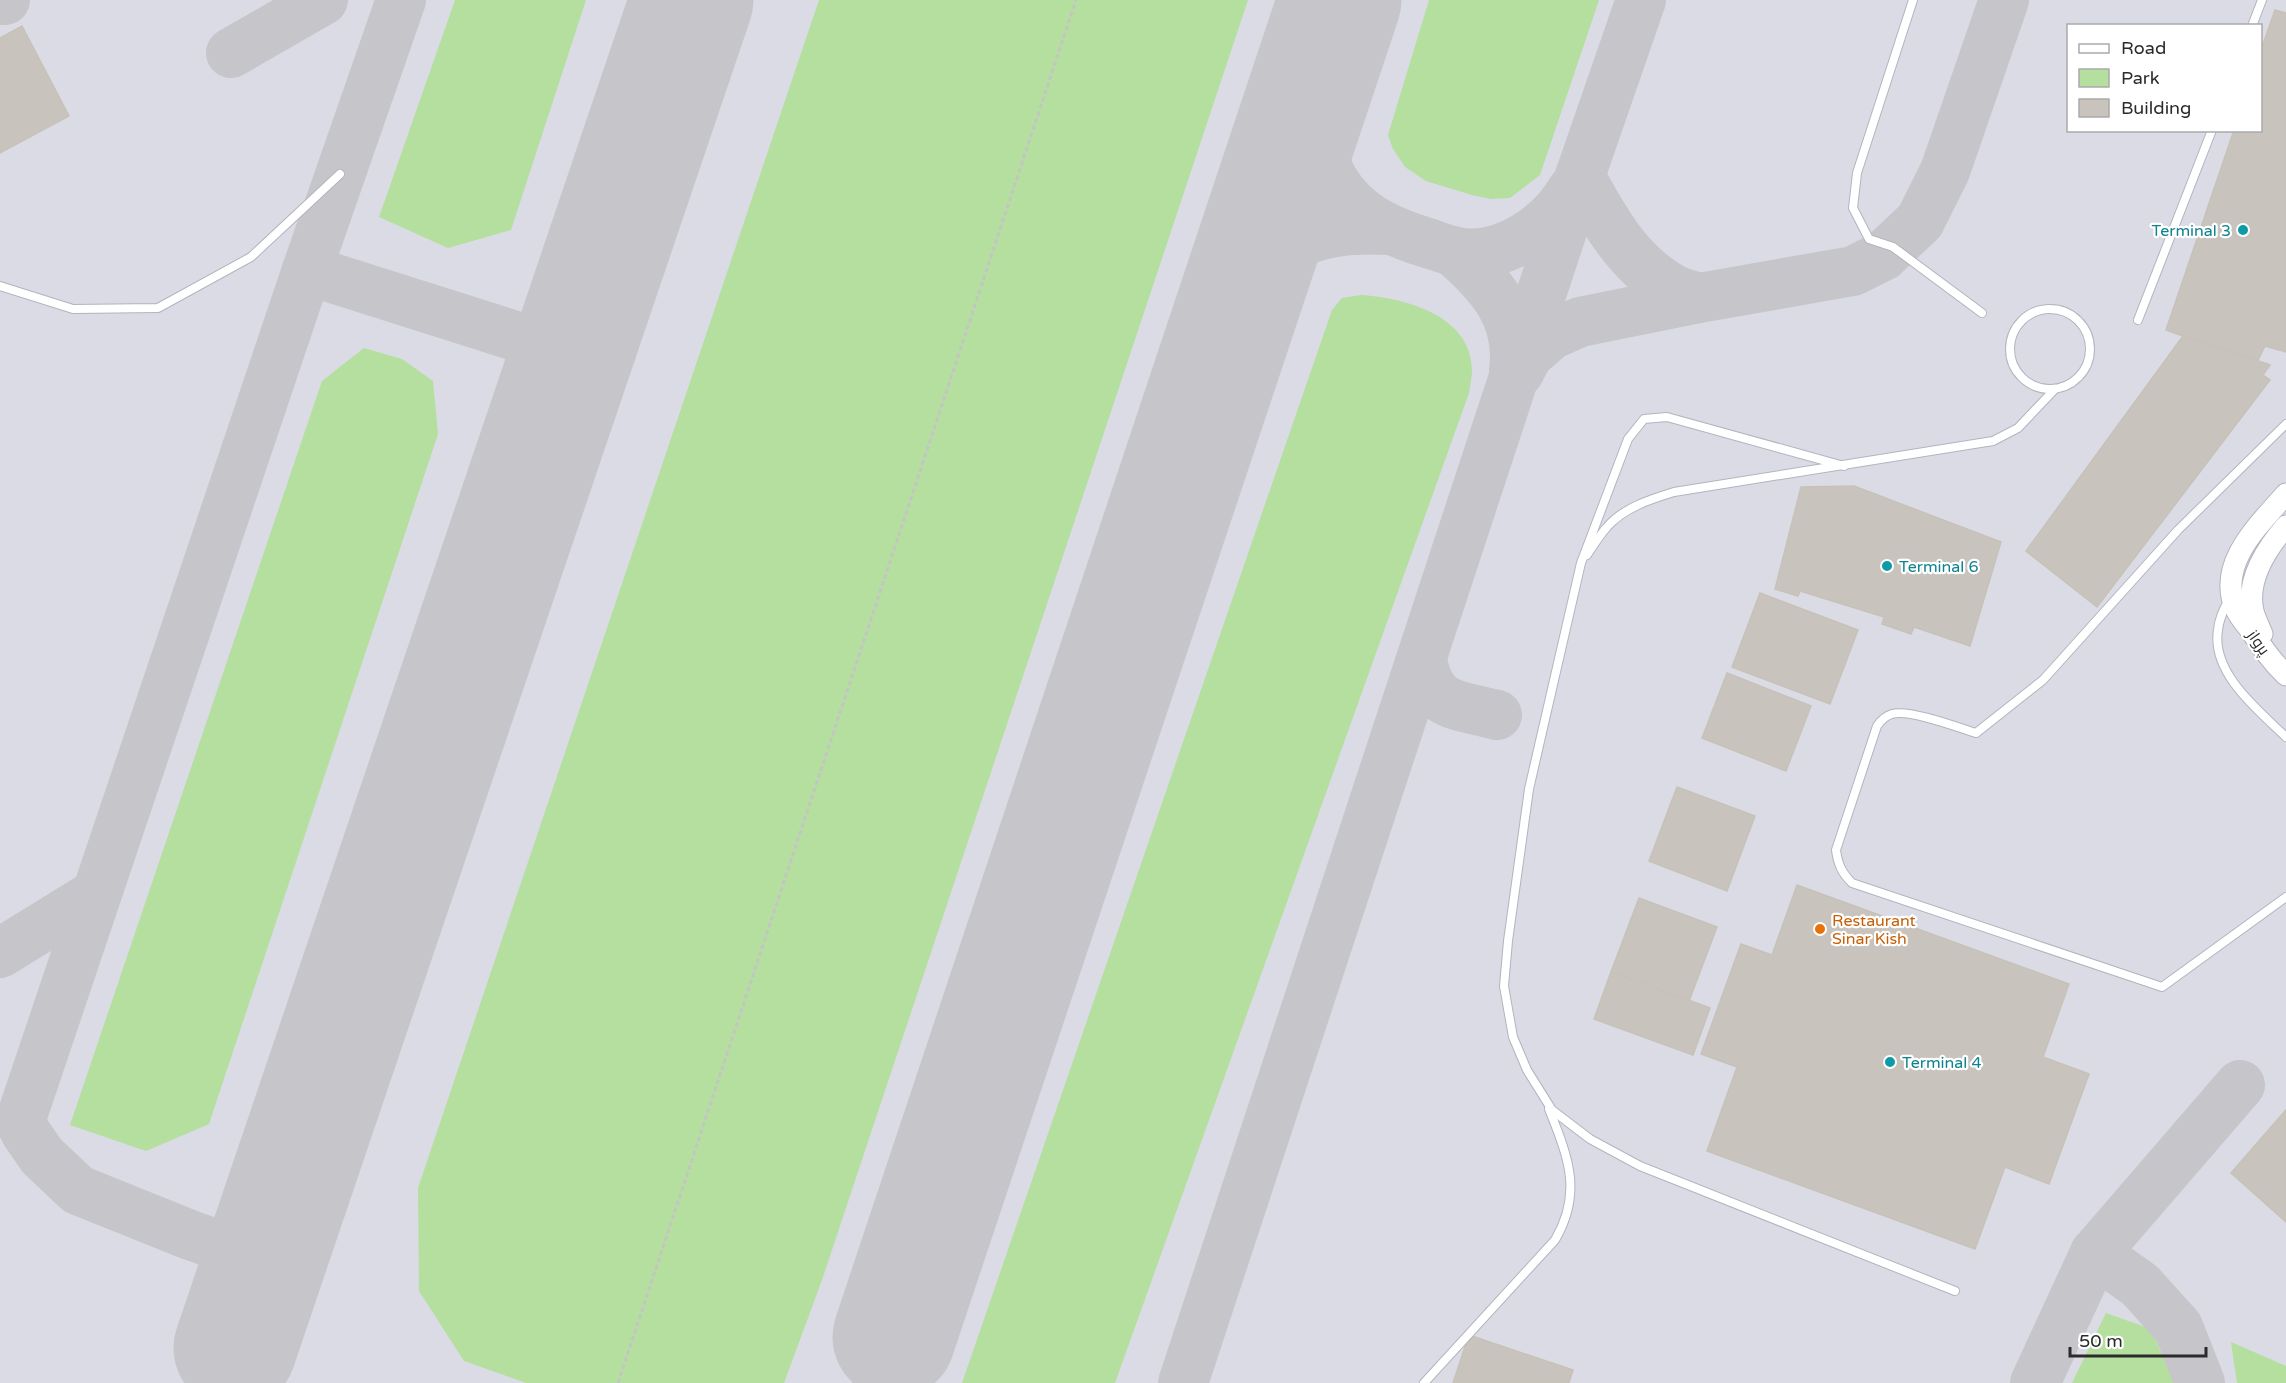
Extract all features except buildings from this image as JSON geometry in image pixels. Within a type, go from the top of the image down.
[{"type":"main road","points":[[2231,595],[2230,582],[2235,562],[2248,539],[2286,494]]},
{"type":"main road","name":"پرواز","points":[[2279,669],[2253,610],[2252,596],[2262,558],[2286,526]]},
{"type":"main road","name":"پرواز","points":[[2231,595],[2236,611],[2279,669]]},
{"type":"lane","points":[[1913,0],[1857,173],[1853,208],[1869,239],[1893,247],[1982,313]]},
{"type":"lane","points":[[2253,24],[2262,0]]},
{"type":"lane","points":[[2138,320],[2210,132]]},
{"type":"lane","points":[[0,286],[73,309],[158,308],[251,257],[340,174]]},
{"type":"lane","points":[[1581,563],[1608,525],[1630,509],[1674,492],[1993,441],[2018,428],[2055,389],[2068,385],[2078,378],[2088,361],[2090,341],[2085,329],[2071,315],[2053,308],[2027,315],[2011,336],[2009,350],[2012,363],[2019,375],[2029,384],[2055,389]]},
{"type":"lane","points":[[1844,466],[1667,417],[1644,419],[1628,439],[1581,563],[1529,789],[1504,986],[1513,1037],[1527,1070],[1552,1110],[1590,1139],[1640,1166],[1955,1291]]},
{"type":"lane","points":[[2286,424],[2178,530],[2043,680],[1976,733],[1905,713],[1892,714],[1883,718],[1877,726],[1836,850],[1838,864],[1843,874],[1852,883],[2162,987],[2286,897]]},
{"type":"lane","points":[[2231,595],[2221,616],[2217,632],[2219,650],[2226,671],[2242,694],[2286,737]]},
{"type":"lane","points":[[1424,1383],[1555,1240],[1566,1221],[1570,1197],[1570,1170],[1546,1102]]},
{"type":"path","points":[[618,1383],[1076,0]]},
{"type":"shaded area","points":[[0,0],[2286,0],[2286,1383],[0,1383]]},
{"type":"green space","points":[[455,0],[586,0],[511,230],[448,248],[379,217]]},
{"type":"green space","points":[[819,0],[1248,0],[822,1280],[784,1383],[526,1383],[464,1361],[419,1291],[418,1188]]},
{"type":"green space","points":[[1429,0],[1599,0],[1540,175],[1510,198],[1491,199],[1426,181],[1405,167],[1393,149],[1388,135]]},
{"type":"green space","points":[[1361,295],[1397,300],[1433,313],[1448,323],[1460,336],[1469,351],[1472,370],[1469,393],[1115,1383],[962,1383],[1332,310],[1342,298]]},
{"type":"green space","points":[[364,348],[402,359],[433,381],[438,434],[209,1124],[146,1151],[70,1125],[322,381]]},
{"type":"green space","points":[[2106,1313],[2151,1329],[2174,1383],[2072,1383]]},
{"type":"green space","points":[[2231,1342],[2286,1366],[2286,1383],[2237,1383]]},
{"type":"taxiway","points":[[0,0],[5,0]]},
{"type":"taxiway","points":[[231,53],[323,0]]},
{"type":"taxiway","points":[[264,1261],[190,1235],[78,1190],[42,1156],[21,1123],[307,270],[401,0]]},
{"type":"taxiway","points":[[1183,1383],[1580,176],[1641,0]]},
{"type":"taxiway","points":[[1519,372],[1528,355],[1551,335],[1580,322],[1853,271],[1883,256],[1920,221],[1945,171],[2004,0]]},
{"type":"taxiway","points":[[1311,88],[1320,148],[1334,181],[1342,193],[1360,211],[1381,225],[1405,235],[1462,253],[1495,250],[1511,245],[1540,227],[1552,216],[1572,190]]},
{"type":"taxiway","points":[[1580,176],[1598,209],[1630,254],[1657,279],[1679,292],[1699,298]]},
{"type":"taxiway","points":[[1244,296],[1274,261],[1289,249],[1306,240],[1343,231],[1389,230]]},
{"type":"taxiway","points":[[1453,251],[1490,289],[1508,317],[1515,351],[1514,370]]},
{"type":"taxiway","points":[[307,270],[572,354]]},
{"type":"taxiway","points":[[1422,659],[1431,687],[1438,695],[1457,705],[1497,715]]},
{"type":"taxiway","points":[[0,953],[96,894]]},
{"type":"taxiway","points":[[2035,1383],[2095,1253],[2240,1085]]},
{"type":"taxiway","points":[[2095,1253],[2140,1285],[2178,1327],[2200,1383]]},
{"type":"taxiway","points":[[877,1383],[894,1337]]},
{"type":"taxiway","points":[[235,1348],[257,1383]]},
{"type":"runway","points":[[235,1348],[692,0]]},
{"type":"runway","points":[[894,1337],[1340,0]]},
{"type":"place","name":"Terminal 3","points":[[2243,230]]},
{"type":"place","name":"Terminal 6","points":[[1887,566]]},
{"type":"place","name":"Restaurant Sinar Kish","points":[[1820,929]]},
{"type":"place","name":"Terminal 4","points":[[1890,1062]]}]
